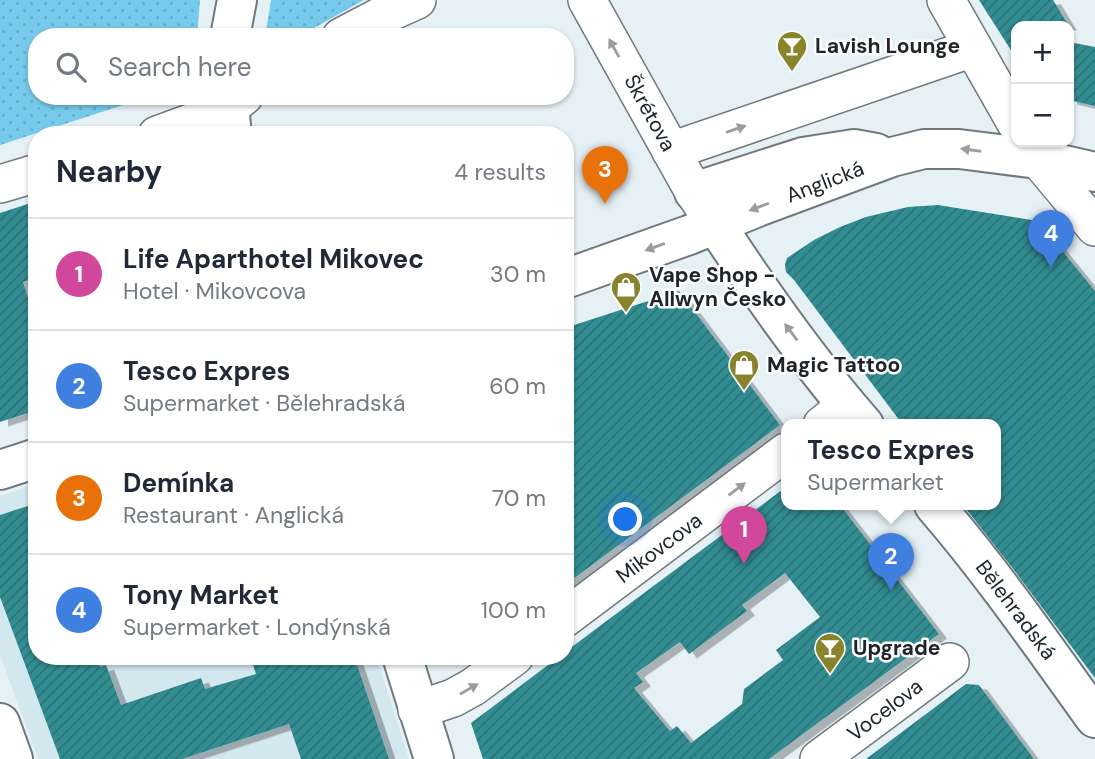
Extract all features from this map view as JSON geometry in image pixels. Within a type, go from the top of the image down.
[{"type":"street","points":[[232,28],[237,0]]},
{"type":"street","points":[[358,28],[417,0]]},
{"type":"street","name":"Škrétova","points":[[587,0],[694,192],[716,225]]},
{"type":"street","points":[[946,0],[1011,114]]},
{"type":"street","points":[[671,151],[973,48]]},
{"type":"street","points":[[183,126],[233,109]]},
{"type":"street","points":[[694,192],[816,155],[855,149],[892,157]]},
{"type":"street","name":"Anglická","points":[[574,276],[716,225],[892,157],[924,149],[1033,151],[1095,172]]},
{"type":"street","points":[[1033,151],[1095,227]]},
{"type":"street","points":[[0,184],[28,176]]},
{"type":"street","points":[[716,225],[844,418]]},
{"type":"street","name":"Mikovcova","points":[[574,611],[781,456]]},
{"type":"street","points":[[0,470],[28,461]]},
{"type":"street","name":"Bělehradská","points":[[938,510],[1017,611],[1095,718]]},
{"type":"street","name":"Vocelova","points":[[819,759],[950,662]]},
{"type":"street","points":[[405,665],[434,759]]},
{"type":"street","points":[[418,710],[453,698],[474,687],[503,665]]},
{"type":"street","points":[[0,723],[13,759]]},
{"type":"shaded area","points":[[0,0],[200,0],[198,28],[28,28],[28,105],[123,105],[59,126],[28,126],[28,136],[0,145]]},
{"type":"shaded area","points":[[271,0],[364,0],[314,28],[266,28]]},
{"type":"shaded area","points":[[28,486],[28,665],[379,665],[409,759],[38,759],[0,655],[0,496]]},
{"type":"building","points":[[979,0],[1053,0],[1066,21],[1011,21],[1011,50]]},
{"type":"building","points":[[1074,43],[1095,47],[1095,106],[1074,101]]},
{"type":"building","points":[[28,204],[28,280],[23,282],[28,298],[28,413],[0,422],[0,213]]},
{"type":"building","points":[[938,205],[1038,221],[1095,291],[1095,678],[967,510],[1001,510],[1001,419],[898,419],[786,272],[787,258],[814,240],[866,217],[908,207]]},
{"type":"building","points":[[679,291],[780,425],[574,578],[574,325]]},
{"type":"building","points":[[781,491],[781,510],[844,510],[939,634],[769,759],[483,759],[471,723],[548,665],[574,665],[574,645]],"holes":[[[785,573],[820,617],[776,650],[783,660],[744,689],[742,704],[691,743],[677,726],[670,731],[634,688],[643,682],[636,673],[680,642],[689,654],[747,611],[742,605]]]},
{"type":"building","points":[[28,506],[28,665],[106,665],[121,705],[201,678],[205,689],[256,674],[253,665],[357,665],[389,759],[301,759],[289,724],[182,759],[60,759],[0,597],[0,515]]},
{"type":"building","points":[[966,684],[979,685],[1034,759],[866,759]]},
{"type":"place","name":"Lavish Lounge","points":[[792,73]]},
{"type":"place","name":"Demínka","points":[[605,204]]},
{"type":"place","name":"Tony Market","points":[[1051,268]]},
{"type":"place","name":"Vape Shop - Allwyn Česko","points":[[626,314]]},
{"type":"place","name":"Magic Tattoo","points":[[744,392]]},
{"type":"place","name":"Life Aparthotel Mikovec","points":[[744,564]]},
{"type":"place","name":"Tesco Expres","points":[[891,591]]},
{"type":"place","name":"Upgrade","points":[[830,675]]}]
